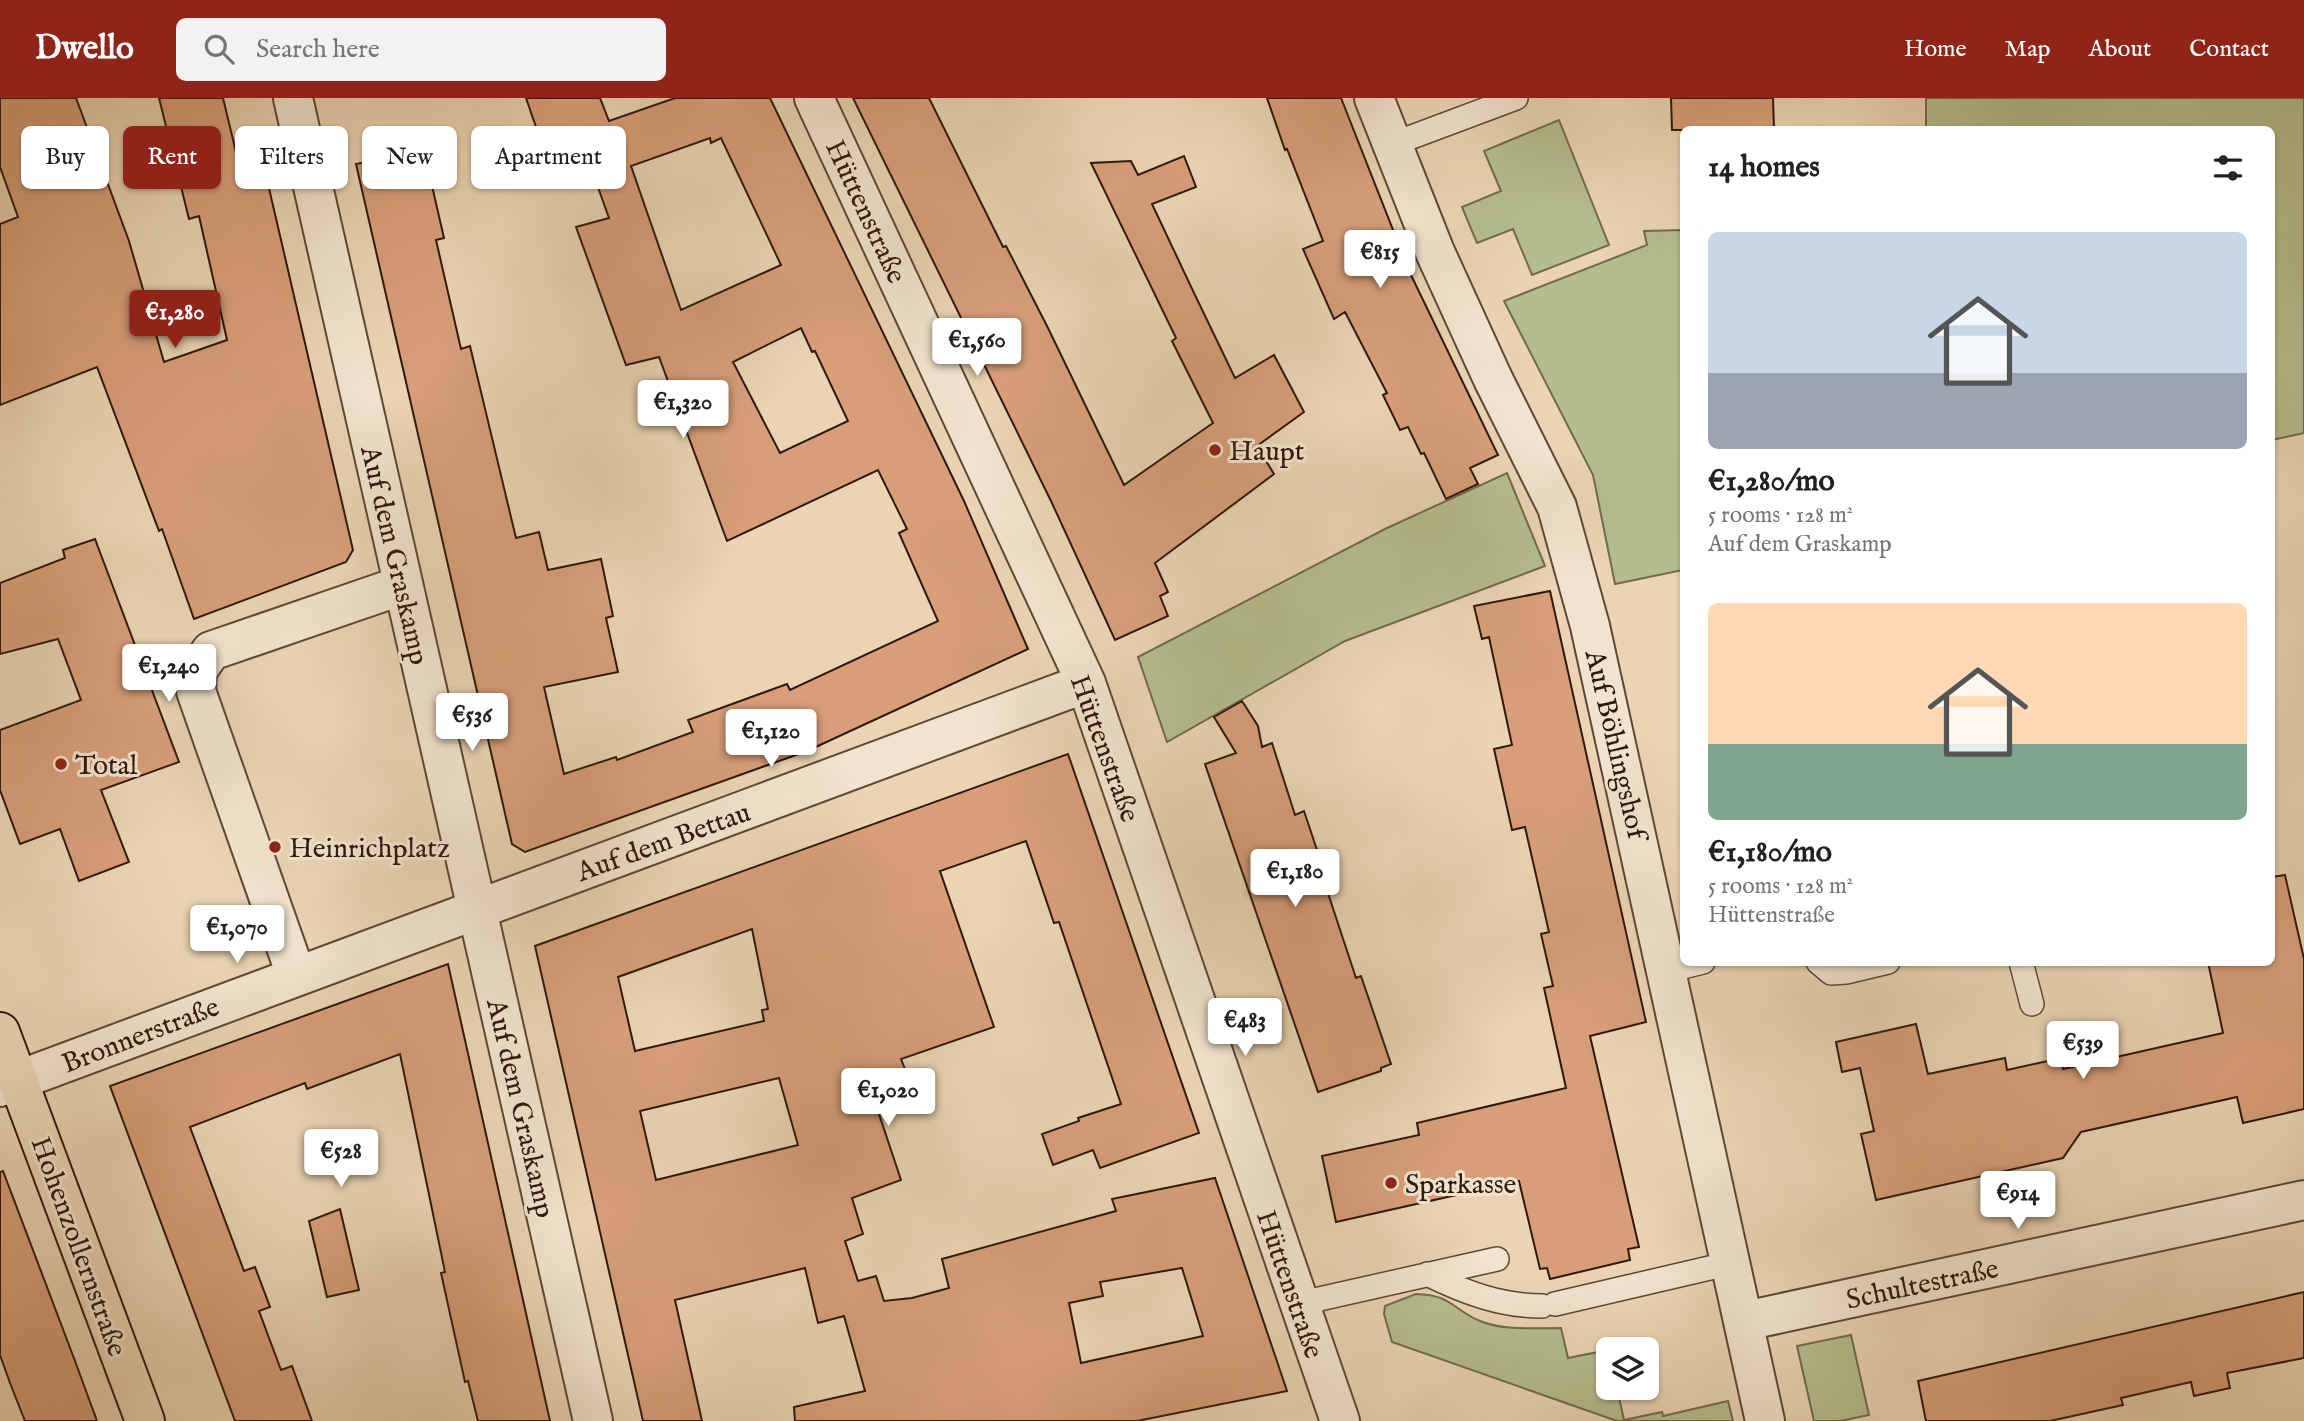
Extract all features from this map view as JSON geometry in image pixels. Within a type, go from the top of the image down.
[{"type":"main road","name":"Hohenzollernstraße","points":[[0,1032],[10,1083],[145,1421]]},
{"type":"street","name":"Auf dem Graskamp","points":[[293,98],[593,1421]]},
{"type":"street","name":"Hüttenstraße","points":[[814,98],[1086,683],[1297,1304],[1340,1421]]},
{"type":"street","name":"Auf Böhlingshof","points":[[1374,98],[1435,252],[1493,379],[1557,507],[1680,949]]},
{"type":"street","points":[[296,975],[196,691],[197,671],[211,651],[403,585]]},
{"type":"street","name":"Auf dem Bettau","points":[[477,910],[1086,683]]},
{"type":"street","name":"Bronnerstraße","points":[[10,1083],[477,910]]},
{"type":"street","name":"Auf Böhlingshof","points":[[1685,967],[1731,1263],[1765,1421]]},
{"type":"street","name":"Schultestraße","points":[[1745,1321],[2304,1200]]},
{"type":"lane","points":[[1393,144],[1516,98]]},
{"type":"lane","points":[[1823,966],[1831,973],[1871,966]]},
{"type":"lane","points":[[2022,966],[2032,1003]]},
{"type":"lane","points":[[1297,1304],[1497,1259]]},
{"type":"lane","points":[[1427,1275],[1464,1292],[1505,1303],[1549,1305],[1731,1263]]},
{"type":"green space","points":[[1926,98],[2304,98],[2304,433],[2275,439],[2275,126],[1926,126]]},
{"type":"green space","points":[[1559,120],[1609,245],[1532,275],[1513,229],[1477,243],[1462,207],[1501,191],[1484,151]]},
{"type":"green space","points":[[1680,230],[1680,571],[1615,584],[1593,475],[1504,301],[1647,245],[1644,231]]},
{"type":"green space","points":[[1507,473],[1545,566],[1345,641],[1167,742],[1138,657],[1385,529]]},
{"type":"green space","points":[[1416,1294],[1428,1295],[1445,1300],[1489,1324],[1520,1328],[1561,1328],[1568,1358],[1596,1352],[1596,1400],[1620,1400],[1624,1420],[1662,1412],[1663,1416],[1728,1401],[1733,1421],[1617,1421],[1392,1342],[1384,1314],[1385,1306]]},
{"type":"green space","points":[[1851,1335],[1869,1415],[1840,1421],[1814,1421],[1797,1346]]},
{"type":"building","points":[[0,98],[76,98],[86,126],[21,126],[21,189],[109,187],[129,241],[164,362],[227,340],[199,216],[189,219],[182,189],[221,189],[221,126],[166,126],[159,98],[223,98],[235,148],[235,189],[269,189],[353,550],[346,562],[194,619],[162,529],[159,531],[97,367],[0,405],[0,224],[18,217],[0,167]]},
{"type":"building","points":[[526,98],[600,98],[609,121],[675,98],[770,98],[964,501],[1028,649],[807,751],[525,852],[512,844],[356,164],[362,163],[362,189],[433,189],[444,238],[436,240],[461,349],[470,346],[516,538],[539,532],[548,570],[601,559],[613,616],[606,618],[618,672],[544,687],[564,774],[616,757],[617,760],[693,732],[688,720],[787,684],[790,690],[938,621],[899,533],[907,529],[878,470],[727,541],[659,357],[626,365],[576,227],[609,218],[599,189],[626,189],[626,126],[536,126]],"holes":[[[710,138],[711,143],[721,138],[781,265],[681,310],[631,166]],[[801,328],[812,352],[815,351],[848,421],[780,453],[733,362]]]},
{"type":"building","points":[[853,98],[929,98],[1003,247],[1006,246],[1047,326],[1124,485],[1213,423],[1172,341],[1176,338],[1091,163],[1131,161],[1138,175],[1184,156],[1196,187],[1152,204],[1235,378],[1274,355],[1304,412],[1257,446],[1274,474],[1155,563],[1168,592],[1160,596],[1168,616],[1115,640],[1051,501]]},
{"type":"building","points":[[1267,98],[1341,98],[1410,273],[1498,455],[1470,468],[1478,484],[1446,499],[1408,427],[1400,430],[1383,395],[1387,393],[1345,312],[1334,319],[1303,249],[1323,241],[1287,149],[1285,150]]},
{"type":"building","points":[[1671,98],[1773,98],[1774,126],[1680,126],[1680,130],[1672,130]]},
{"type":"building","points":[[95,539],[179,762],[101,790],[129,862],[79,881],[60,829],[20,844],[0,790],[0,730],[81,700],[58,639],[0,654],[0,583],[65,558],[63,550]]},
{"type":"building","points":[[1550,591],[1646,1022],[1590,1036],[1639,1247],[1628,1249],[1630,1260],[1550,1279],[1547,1268],[1540,1269],[1519,1181],[1336,1222],[1322,1156],[1419,1135],[1417,1123],[1566,1088],[1544,988],[1553,986],[1541,934],[1549,932],[1525,827],[1512,830],[1494,749],[1512,745],[1489,637],[1482,639],[1474,606]]},
{"type":"building","points":[[1242,701],[1258,726],[1262,747],[1272,743],[1295,815],[1304,811],[1356,978],[1361,976],[1391,1064],[1381,1068],[1381,1071],[1318,1092],[1205,764],[1236,753],[1214,717]]},
{"type":"building","points":[[1068,754],[1199,1133],[1100,1168],[1093,1150],[1053,1165],[1042,1134],[1079,1121],[1078,1118],[1121,1104],[1059,922],[1054,923],[1026,841],[940,871],[994,1027],[901,1059],[907,1074],[870,1087],[901,1180],[852,1198],[863,1234],[845,1241],[858,1281],[876,1276],[884,1301],[912,1298],[949,1288],[942,1259],[1116,1211],[1112,1199],[1215,1178],[1287,1391],[1137,1421],[795,1421],[794,1407],[865,1391],[844,1316],[818,1323],[805,1268],[675,1300],[702,1421],[643,1421],[535,946]],"holes":[[[752,929],[768,1009],[762,1010],[764,1021],[635,1051],[618,977]],[[779,1078],[798,1145],[656,1180],[640,1111]],[[1182,1268],[1203,1336],[1081,1363],[1069,1303],[1103,1296],[1100,1282]]]},
{"type":"building","points":[[2285,875],[2304,959],[2304,1109],[2243,1123],[2237,1097],[2081,1132],[2063,1158],[1876,1200],[1861,1134],[1874,1131],[1860,1068],[1842,1072],[1836,1042],[1916,1024],[1928,1074],[2005,1058],[2007,1070],[2061,1058],[2063,1069],[2223,1033],[2209,966],[2275,966],[2275,877]]},
{"type":"building","points":[[448,964],[550,1421],[478,1421],[468,1381],[465,1382],[441,1273],[445,1272],[400,1054],[307,1089],[305,1083],[190,1127],[244,1271],[255,1267],[270,1307],[259,1311],[281,1370],[292,1366],[312,1421],[235,1421],[110,1086]]},
{"type":"building","points":[[3,1171],[97,1421],[25,1421],[10,1383],[0,1355],[0,1172]]},
{"type":"building","points":[[340,1209],[359,1290],[327,1297],[309,1221]]},
{"type":"building","points":[[2304,1292],[2304,1358],[2227,1373],[2230,1388],[2194,1396],[2191,1382],[2121,1398],[2123,1405],[2050,1421],[1926,1421],[1918,1381]]},
{"type":"place","name":"Haupt","points":[[1215,450]]},
{"type":"place","name":"Total","points":[[61,764]]},
{"type":"place","name":"Heinrichplatz","points":[[275,847]]},
{"type":"place","name":"Sparkasse","points":[[1391,1183]]}]
